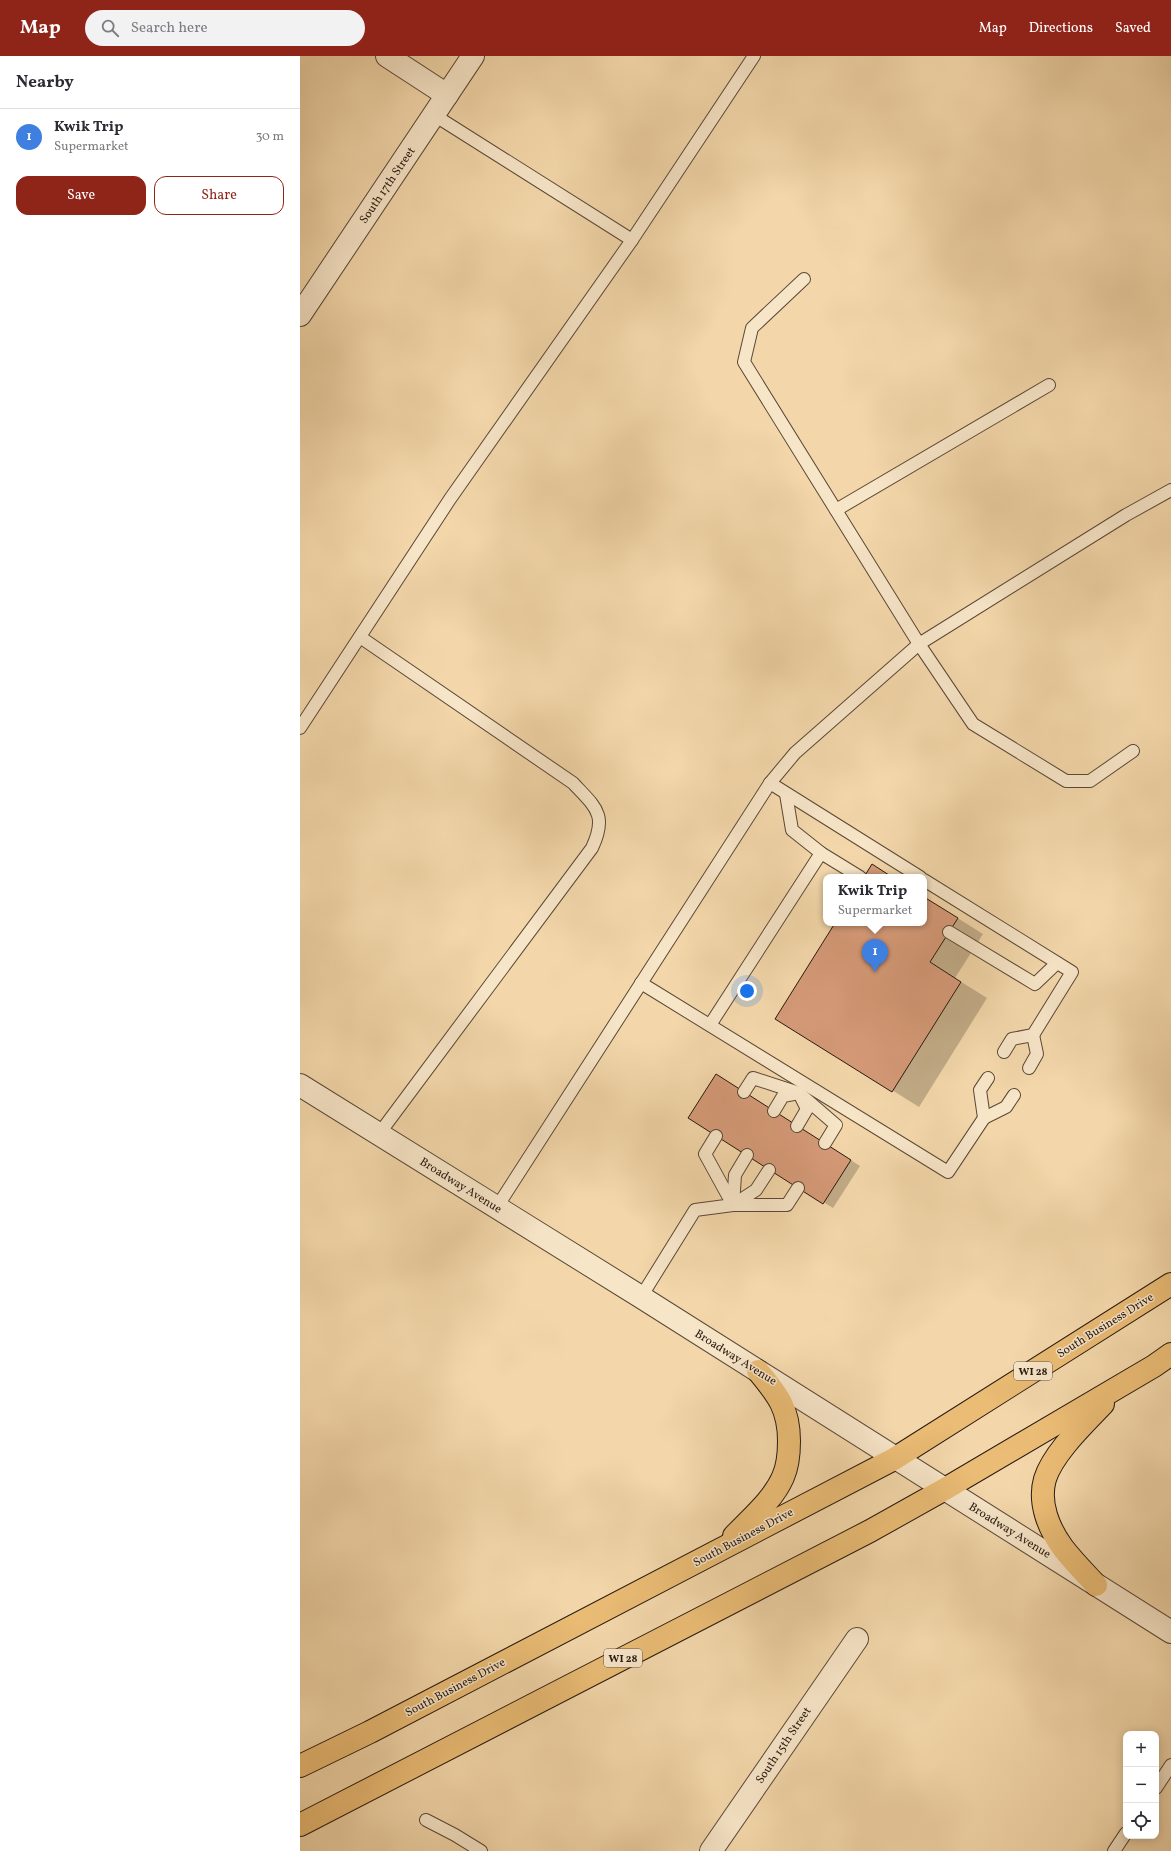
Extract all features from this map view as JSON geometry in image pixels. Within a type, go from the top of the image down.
[{"type":"main road","name":"South Business Drive","points":[[300,1766],[370,1732],[894,1458],[1171,1284]]},
{"type":"main road","name":"WI 28","points":[[300,1825],[870,1531],[945,1489],[1122,1385],[1171,1354]]},
{"type":"main road","points":[[724,1547],[770,1496],[783,1477],[789,1453],[789,1424],[787,1415],[775,1390],[758,1371]]},
{"type":"main road","points":[[1096,1585],[1063,1547],[1048,1523],[1043,1502],[1045,1479],[1074,1434],[1122,1385]]},
{"type":"street","points":[[387,56],[447,95]]},
{"type":"street","name":"South 17th Street","points":[[300,315],[474,56]]},
{"type":"street","name":"Broadway Avenue","points":[[300,1084],[641,1297],[1171,1632]]},
{"type":"street","name":"South 15th Street","points":[[711,1851],[857,1639]]},
{"type":"lane","points":[[300,728],[450,499],[632,240],[754,56]]},
{"type":"lane","points":[[434,115],[632,240]]},
{"type":"lane","points":[[804,279],[752,328],[744,362],[919,644],[974,724],[1066,781],[1090,781],[1133,751]]},
{"type":"lane","points":[[836,510],[1049,385]]},
{"type":"lane","points":[[497,1207],[770,783],[795,753],[919,644],[1126,515],[1171,490]]},
{"type":"lane","points":[[360,637],[573,783],[597,810],[600,832],[592,848],[379,1134]]},
{"type":"lane","points":[[770,783],[915,874]]},
{"type":"lane","points":[[786,794],[792,830],[821,853],[855,874]]},
{"type":"lane","points":[[710,1025],[821,853]]},
{"type":"lane","points":[[927,882],[1072,972],[1033,1035],[1037,1054],[1029,1068]]},
{"type":"lane","points":[[949,932],[1035,984],[1057,963]]},
{"type":"lane","points":[[641,983],[710,1025],[802,1088],[948,1172],[984,1118],[1006,1107],[1014,1094]]},
{"type":"lane","points":[[1004,1052],[1012,1039],[1033,1035]]},
{"type":"lane","points":[[744,1092],[753,1078],[802,1088],[836,1125],[825,1143]]},
{"type":"lane","points":[[984,1118],[980,1090],[988,1078]]},
{"type":"lane","points":[[774,1111],[783,1096],[802,1088]]},
{"type":"lane","points":[[797,1126],[807,1109],[802,1088]]},
{"type":"lane","points":[[716,1136],[706,1154],[733,1205]]},
{"type":"lane","points":[[733,1205],[735,1175],[747,1155]]},
{"type":"lane","points":[[733,1205],[756,1190],[769,1170]]},
{"type":"lane","points":[[641,1297],[695,1210],[733,1205],[787,1205],[798,1188]]},
{"type":"lane","points":[[1159,1783],[1171,1765]]},
{"type":"lane","points":[[426,1820],[481,1851]]},
{"type":"lane","points":[[1114,1851],[1123,1838]]},
{"type":"building","points":[[872,864],[887,874],[866,874]]},
{"type":"building","points":[[927,899],[958,918],[930,962],[961,982],[892,1092],[775,1019],[833,926],[927,926]]},
{"type":"building","points":[[716,1074],[851,1160],[823,1204],[688,1118]]},
{"type":"place","name":"Kwik Trip","points":[[875,972]]}]
